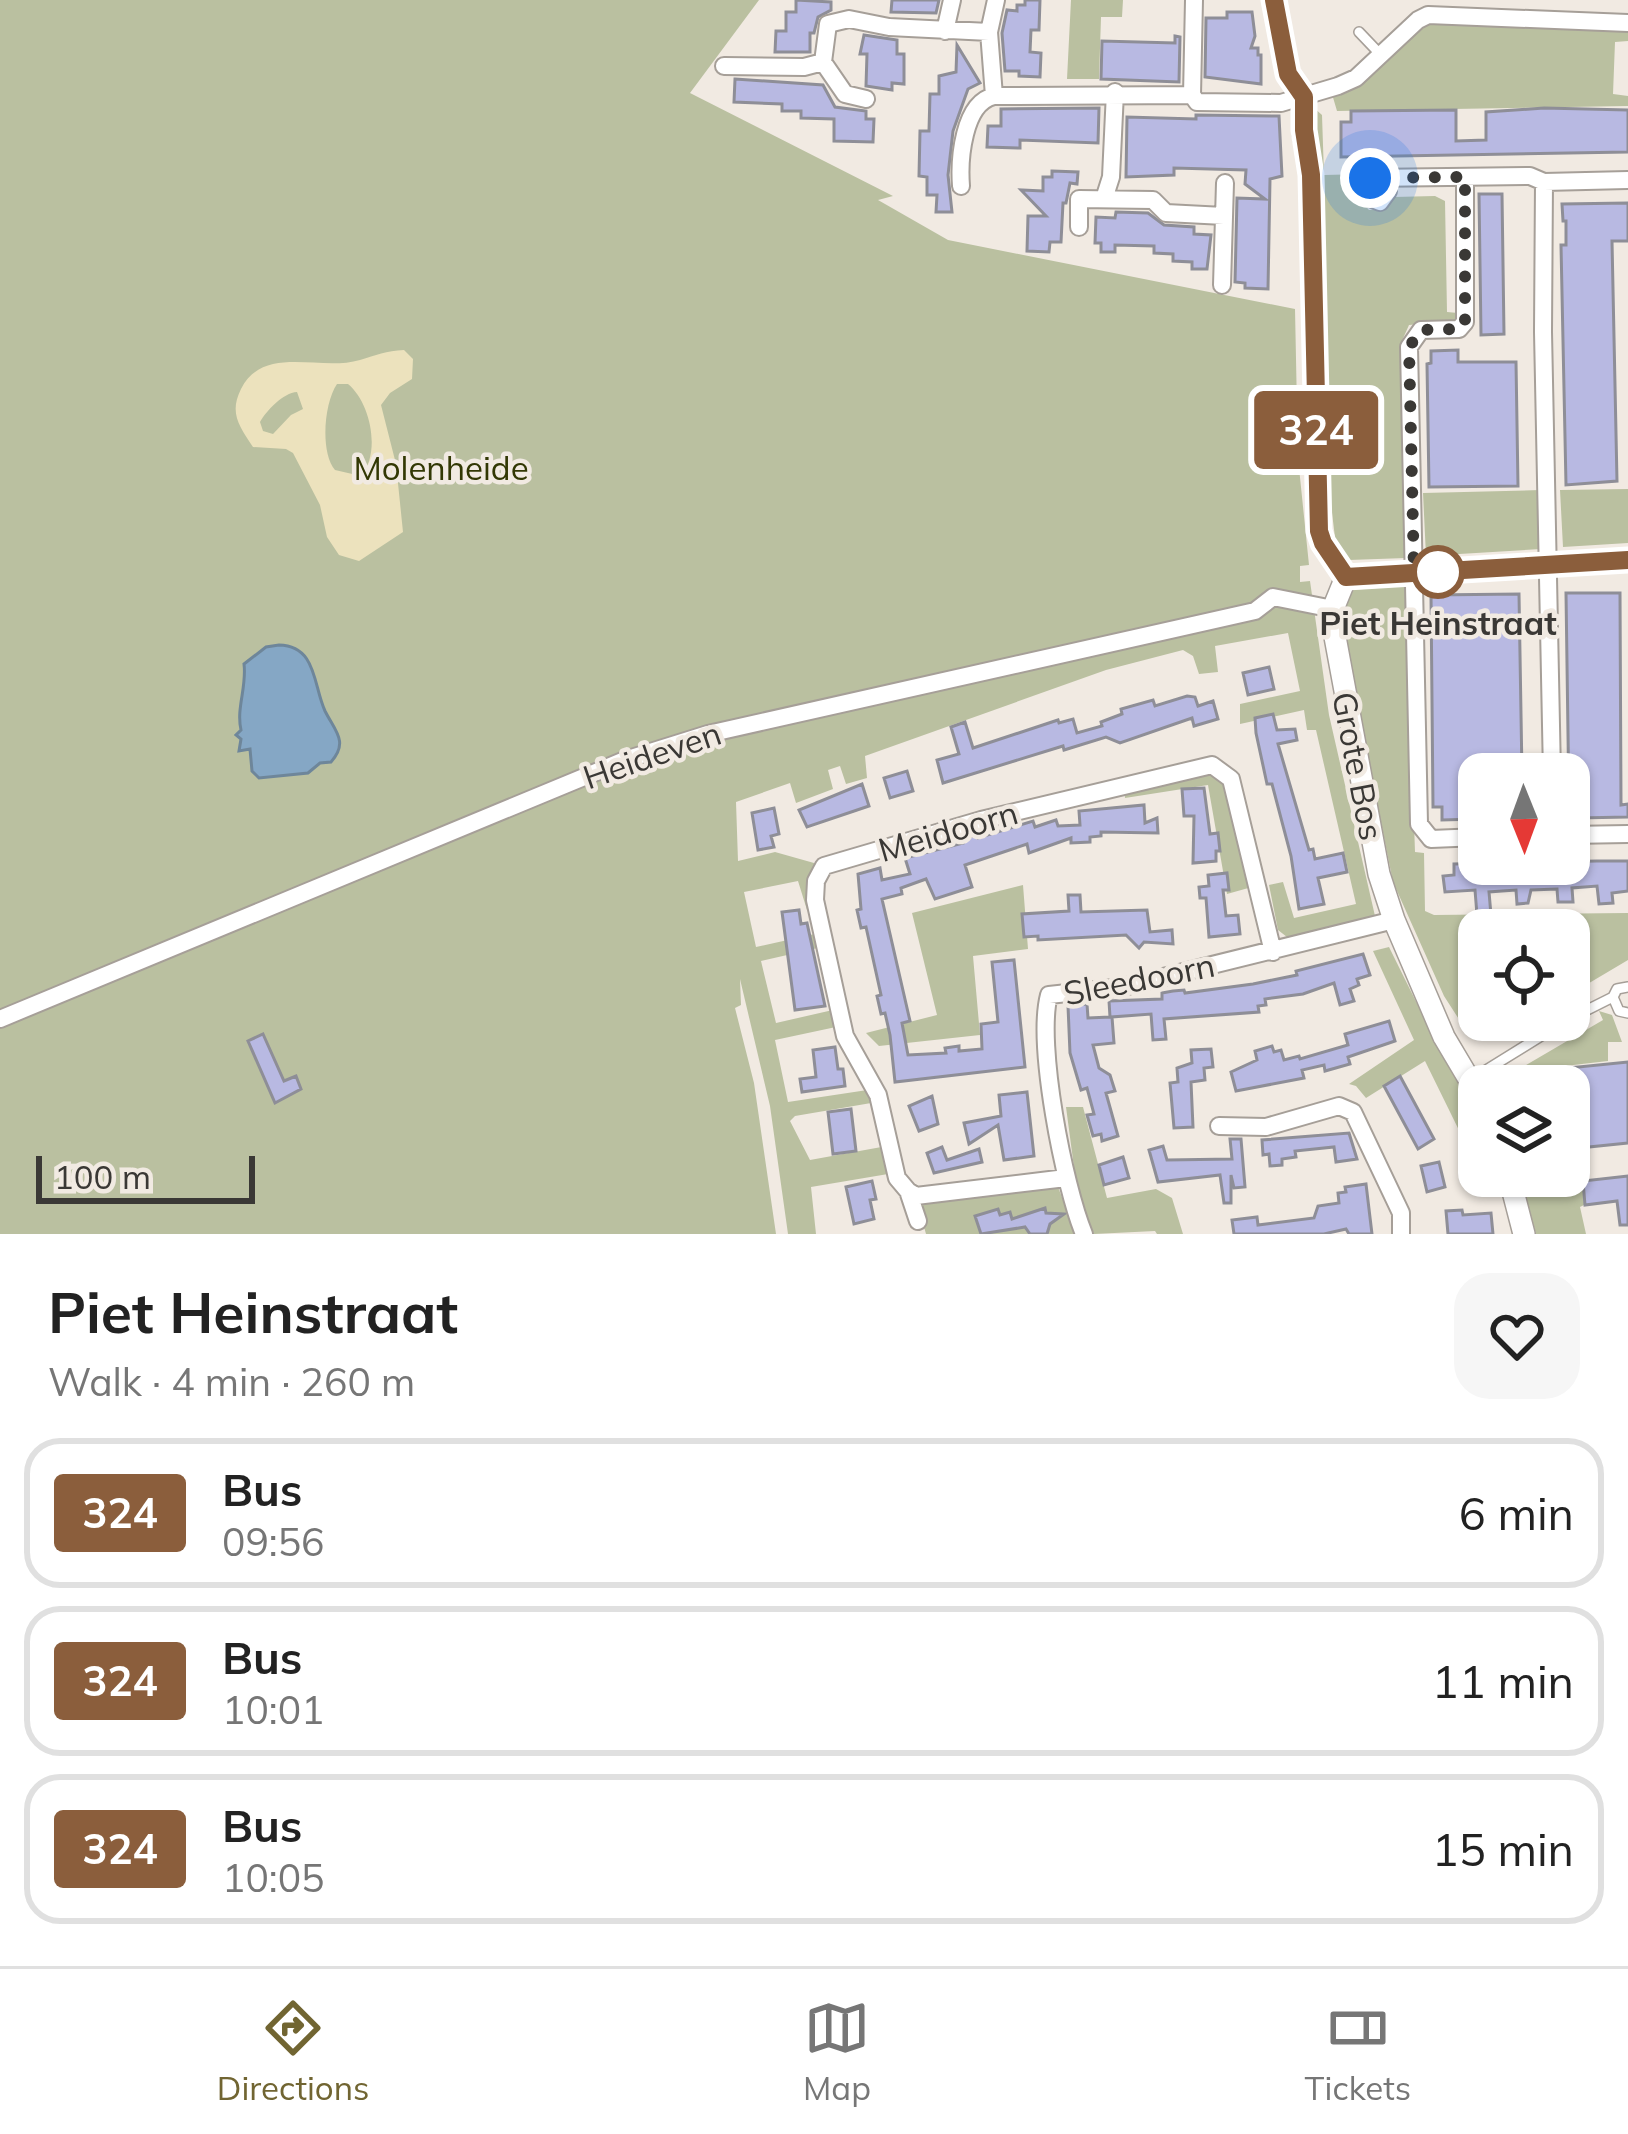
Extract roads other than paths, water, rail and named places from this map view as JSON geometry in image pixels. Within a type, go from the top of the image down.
[{"type":"street","points":[[945,31],[952,0]]},
{"type":"street","points":[[994,96],[989,32],[996,0]]},
{"type":"street","points":[[1194,0],[1192,95],[1197,102],[1281,103],[1356,78],[1428,15],[1628,23]]},
{"type":"street","points":[[1274,0],[1288,74],[1304,97],[1311,175],[1319,531],[1323,543],[1346,577],[1628,560]]},
{"type":"street","points":[[866,99],[845,94],[823,62],[828,24],[849,9],[890,27],[989,32]]},
{"type":"street","points":[[724,66],[804,68],[823,62]]},
{"type":"street","points":[[961,186],[958,150],[974,108],[983,98],[1115,92],[1192,95]]},
{"type":"street","points":[[1104,199],[1111,177],[1115,92]]},
{"type":"street","points":[[1458,838],[1431,839],[1419,824],[1409,347],[1421,330],[1459,329],[1465,322],[1465,177]]},
{"type":"street","points":[[1388,178],[1628,180]]},
{"type":"street","points":[[1544,182],[1551,753]]},
{"type":"street","points":[[1222,285],[1225,183]]},
{"type":"street","points":[[1079,226],[1079,199],[1153,200],[1166,213],[1224,217]]},
{"type":"street","name":"Grote Bos","points":[[1346,577],[1333,609],[1336,649],[1375,852],[1394,920],[1460,1065]]},
{"type":"street","name":"Heideven","points":[[0,1019],[626,760],[708,734],[1255,610],[1273,597],[1333,609]]},
{"type":"street","name":"Meidoorn","points":[[918,1222],[908,1191],[897,1178],[878,1095],[845,1036],[815,901],[816,881],[824,866],[981,820],[1212,765],[1231,779],[1273,952]]},
{"type":"street","points":[[1590,835],[1628,834]]},
{"type":"street","name":"Sleedoorn","points":[[1084,1234],[1066,1178],[1046,1031],[1048,995],[1124,987],[1394,920]]},
{"type":"street","points":[[1219,1126],[1266,1127],[1339,1106],[1353,1112],[1401,1213],[1401,1234]]},
{"type":"street","points":[[908,1191],[916,1196],[1066,1178]]},
{"type":"street","points":[[1514,1197],[1524,1234]]},
{"type":"lane","points":[[1359,32],[1380,54]]},
{"type":"lane","points":[[1590,1009],[1613,997],[1617,989],[1628,987]]},
{"type":"lane","points":[[1613,997],[1619,1011],[1628,1012]]},
{"type":"lane","points":[[1506,1065],[1539,1041]]},
{"type":"water","points":[[279,645],[307,659],[339,748],[331,762],[320,763],[308,773],[259,778],[252,771],[250,749],[239,751],[241,739],[236,735],[241,730],[244,664],[266,647]]},
{"type":"place","name":"Piet Heinstraat","points":[[1438,572]]},
{"type":"park label","name":"Molenheide","points":[[441,468]]}]
